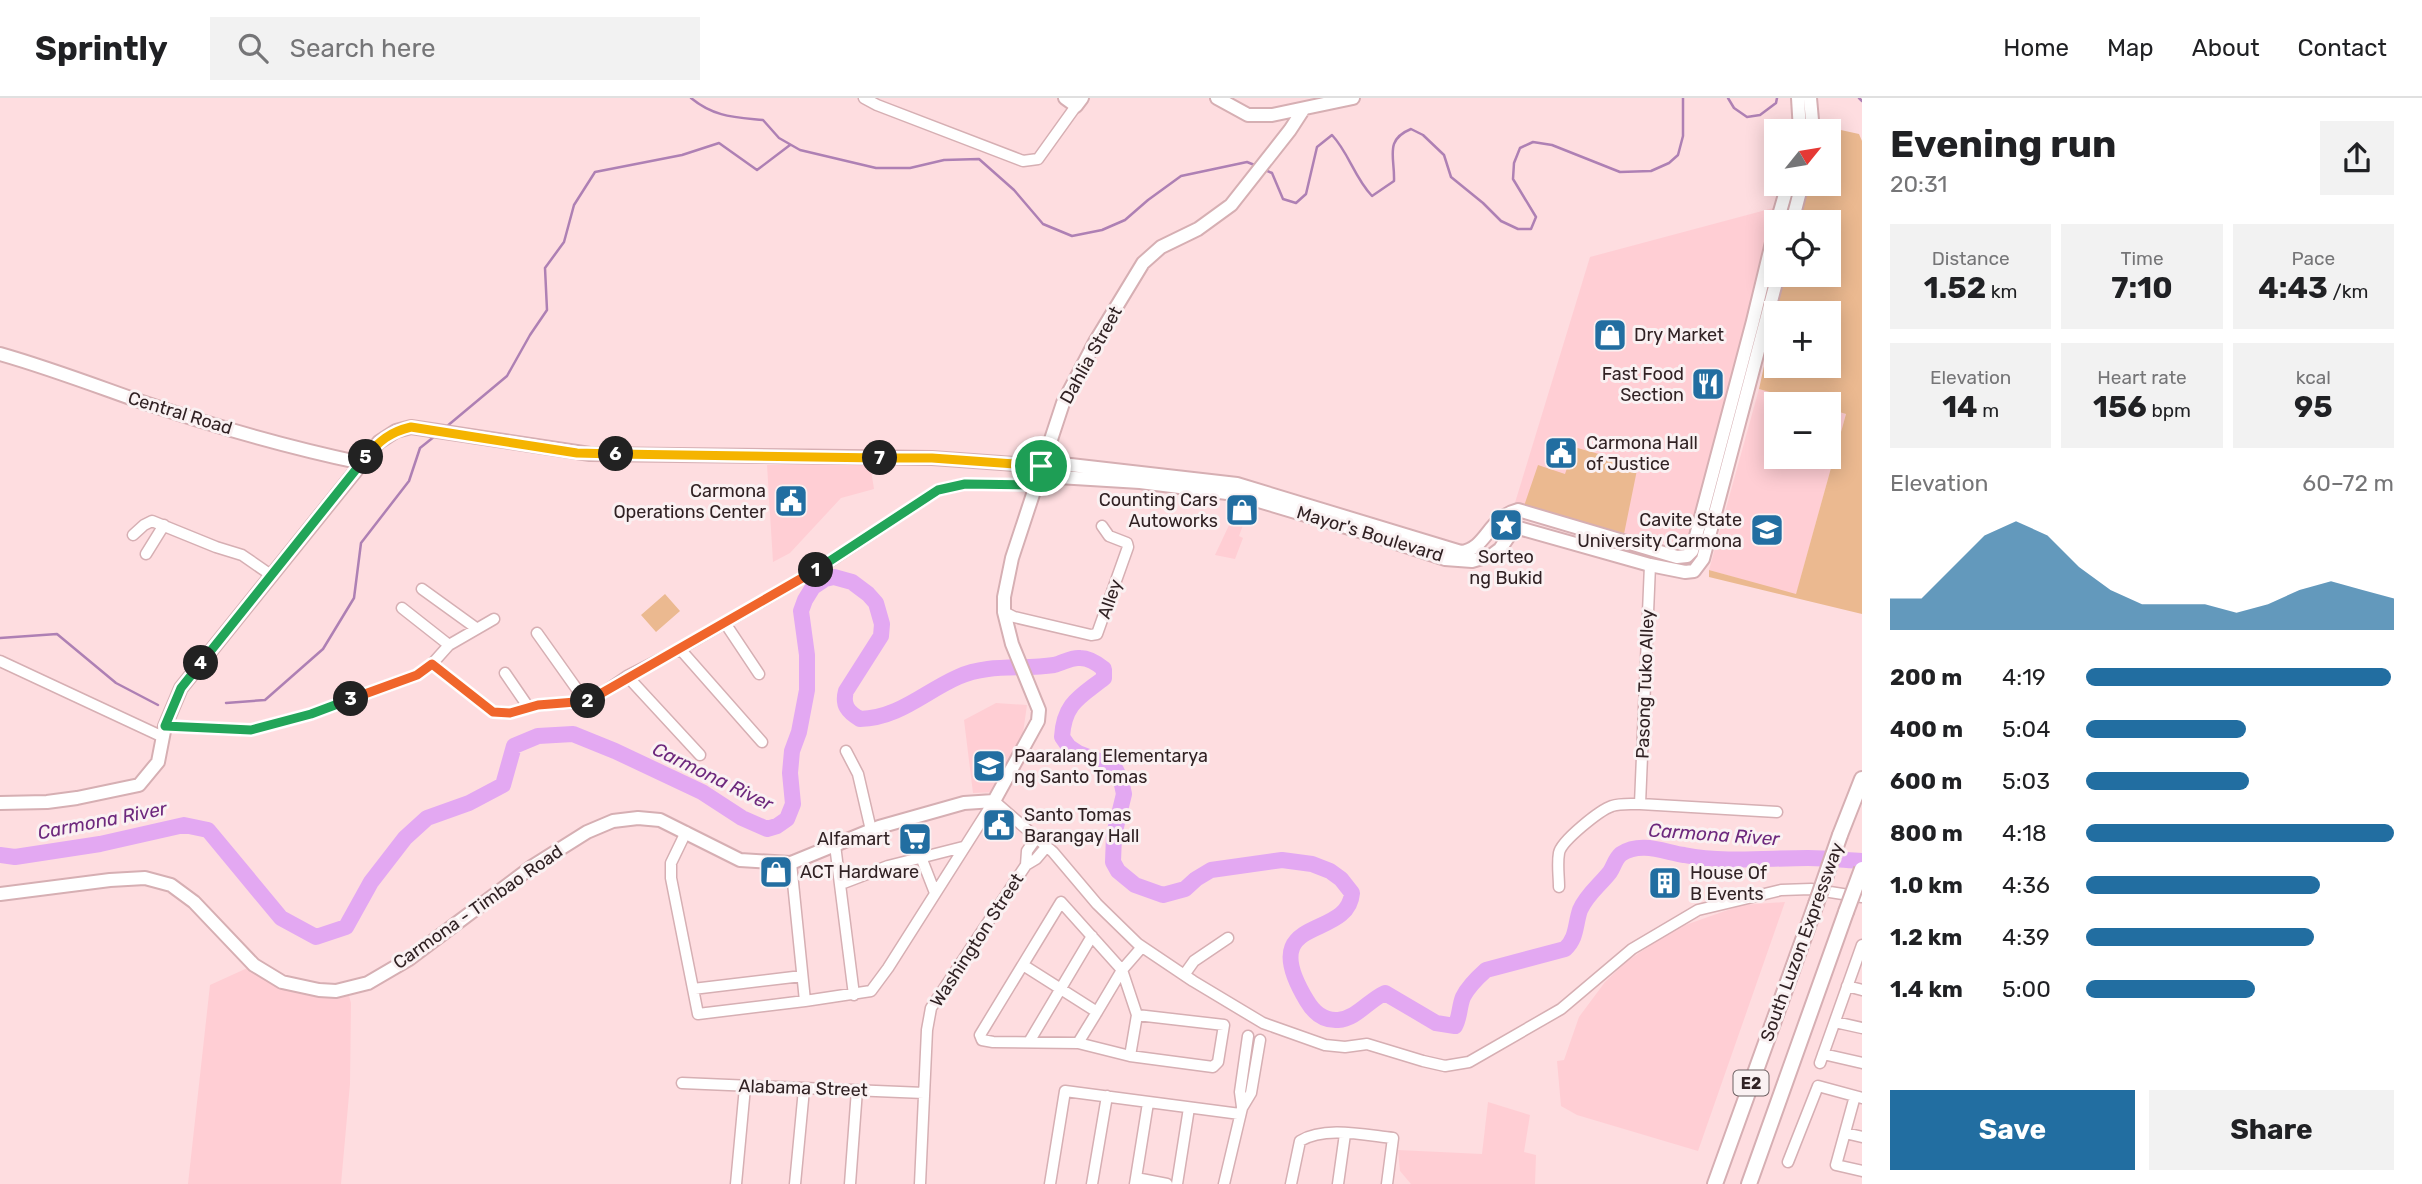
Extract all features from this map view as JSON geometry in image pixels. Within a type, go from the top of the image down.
[{"type":"highway","name":"South Luzon Expressway","points":[[1715,1184],[1862,779]]},
{"type":"highway","name":"South Luzon Expressway","points":[[1749,1184],[1862,869]]},
{"type":"main road","points":[[1223,100],[1248,115],[1272,115],[1353,98]]},
{"type":"main road","points":[[1798,98],[1799,119]]},
{"type":"main road","points":[[1810,98],[1812,119]]},
{"type":"main road","name":"Dahlia Street","points":[[994,801],[1038,721],[1039,710],[1020,667],[1004,611],[1004,597],[1012,558],[1063,403],[1095,342],[1143,263],[1161,247],[1198,229],[1231,205],[1303,110]]},
{"type":"main road","points":[[1733,420],[1764,279]]},
{"type":"main road","points":[[1733,420],[1774,287]]},
{"type":"main road","name":"Central Road","points":[[0,354],[254,436],[362,463]]},
{"type":"main road","name":"Mayor's Boulevard","points":[[0,803],[77,799],[139,785],[158,762],[164,731],[181,688],[379,442],[396,431],[411,427],[590,454],[932,458],[1041,466],[1062,464],[1237,484],[1461,552],[1470,551],[1476,546],[1499,518],[1518,510],[1682,557],[1690,555],[1692,551],[1733,420]]},
{"type":"main road","name":"Mayor's Boulevard","points":[[1041,466],[1058,477],[1140,482],[1235,494],[1445,559],[1472,561],[1492,555],[1500,549],[1516,527],[1650,565],[1685,572],[1694,571],[1700,566],[1733,420]]},
{"type":"main road","name":"Carmona - Timbao Road","points":[[0,894],[145,878],[171,885],[194,902],[254,965],[282,982],[336,991],[368,983],[409,959],[561,847],[613,821],[638,818],[660,820],[740,860],[792,863],[871,830],[920,814],[964,803],[994,801]]},
{"type":"street","points":[[864,98],[880,102],[1023,161],[1038,159],[1074,101]]},
{"type":"street","points":[[432,664],[493,712],[510,713],[538,705],[586,702],[627,676],[680,649],[823,566],[938,490],[965,484],[1035,485]]},
{"type":"street","points":[[133,535],[152,522],[164,525],[216,547],[243,555],[271,575]]},
{"type":"street","points":[[146,554],[164,525]]},
{"type":"street","name":"Alley","points":[[1004,611],[1014,617],[1091,635],[1097,634],[1128,547],[1127,543],[1109,536],[1102,526]]},
{"type":"street","name":"Pasong Tuko Alley","points":[[1640,804],[1650,565]]},
{"type":"street","points":[[422,589],[476,628]]},
{"type":"street","points":[[402,608],[449,645]]},
{"type":"street","points":[[0,661],[164,731],[251,730],[311,714],[417,675],[432,664],[449,645],[494,619]]},
{"type":"street","points":[[725,623],[759,674]]},
{"type":"street","points":[[537,633],[586,702]]},
{"type":"street","points":[[680,649],[762,742]]},
{"type":"street","points":[[505,673],[529,708]]},
{"type":"street","points":[[627,676],[700,755]]},
{"type":"street","points":[[846,751],[858,774],[871,830]]},
{"type":"street","points":[[686,832],[671,863],[671,878],[698,1014],[871,991],[994,801],[1047,846],[1097,904],[1142,947],[1258,1021],[1325,1045],[1345,1047],[1367,1044],[1445,1066],[1469,1062],[1561,1009],[1632,949],[1698,910],[1780,890],[1811,889],[1862,897]]},
{"type":"street","points":[[1559,887],[1559,852],[1563,845],[1592,818],[1617,804],[1777,812]]},
{"type":"street","name":"Washington Street","points":[[1026,865],[1027,851],[1037,837]]},
{"type":"street","points":[[835,845],[854,995]]},
{"type":"street","name":"Washington Street","points":[[920,1184],[927,1030],[931,1008],[1026,865],[1036,859],[1047,846]]},
{"type":"street","points":[[841,884],[921,857],[963,847]]},
{"type":"street","points":[[921,857],[935,893]]},
{"type":"street","points":[[792,863],[805,1001]]},
{"type":"street","points":[[1130,1056],[1137,1015],[1122,970],[1061,902],[980,1035],[982,1040],[1078,1043],[1130,1056],[1213,1067],[1217,1062],[1224,1026],[1137,1015]]},
{"type":"street","points":[[1029,1042],[1092,936]]},
{"type":"street","points":[[1184,975],[1194,961],[1228,938]]},
{"type":"street","points":[[1078,1043],[1122,970],[1142,947]]},
{"type":"street","points":[[1861,950],[1821,1058],[1862,1063]]},
{"type":"street","points":[[1023,965],[1097,1012]]},
{"type":"street","points":[[693,989],[802,976]]},
{"type":"street","points":[[1847,986],[1862,990]]},
{"type":"street","points":[[1224,1184],[1241,1111],[1251,1093],[1248,1036],[1258,1021]]},
{"type":"street","points":[[1251,1058],[1260,1039],[1258,1021]]},
{"type":"street","points":[[1835,1022],[1862,1028]]},
{"type":"street","name":"Alabama Street","points":[[682,1083],[924,1093]]},
{"type":"street","points":[[1788,1162],[1818,1086],[1858,1097],[1836,1165],[1862,1171]]},
{"type":"street","points":[[736,1184],[745,1087]]},
{"type":"street","points":[[795,1184],[804,1090]]},
{"type":"street","points":[[850,1184],[857,1090]]},
{"type":"street","points":[[1051,1184],[1065,1091],[1189,1108],[1241,1111]]},
{"type":"street","points":[[1092,1184],[1107,1096]]},
{"type":"street","points":[[1149,1103],[1135,1181],[1167,1184]]},
{"type":"street","points":[[1177,1184],[1189,1108]]},
{"type":"street","points":[[1338,1184],[1345,1133]]},
{"type":"street","points":[[1291,1184],[1300,1141],[1310,1135],[1345,1133],[1393,1138],[1387,1184]]},
{"type":"street","points":[[1845,1133],[1862,1137]]},
{"type":"shaded area","points":[[1841,130],[1859,134],[1862,141],[1862,614],[1709,577],[1709,570],[1796,594],[1831,469],[1841,469],[1841,432],[1846,414],[1841,413],[1841,392],[1769,392],[1759,389],[1764,366],[1764,378],[1841,378],[1841,301],[1778,301],[1781,287],[1841,287],[1841,210],[1799,210],[1802,196],[1841,196]]},
{"type":"shaded area","points":[[1764,210],[1764,258],[1689,549],[1514,506],[1590,257]]},
{"type":"shaded area","name":"Cavite State University Carmona","points":[[1759,389],[1769,392],[1764,392],[1764,469],[1831,469],[1796,595],[1709,570]]},
{"type":"shaded area","name":"Cavite State University Carmona","points":[[1841,413],[1846,414],[1841,432]]},
{"type":"shaded area","points":[[1574,447],[1638,465],[1624,534],[1524,506],[1538,465],[1565,474]]},
{"type":"shaded area","points":[[870,463],[874,489],[841,498],[790,553],[773,562],[767,465]]},
{"type":"shaded area","name":"Counting Cars Autoworks","points":[[1238,506],[1249,509],[1239,536],[1243,538],[1235,559],[1215,555]]},
{"type":"shaded area","points":[[665,594],[680,611],[656,632],[641,615]]},
{"type":"shaded area","name":"Paaralang Elementarya ng Santo Tomas","points":[[996,703],[1027,705],[1022,740],[996,792],[973,793],[964,720]]},
{"type":"shaded area","points":[[1785,902],[1698,1151],[1577,1115],[1561,1106],[1557,1061],[1564,1060],[1579,1017],[1605,982],[1626,962],[1674,929],[1742,905]]},
{"type":"shaded area","points":[[254,965],[282,982],[347,988],[351,1003],[350,1084],[341,1184],[188,1184],[210,985]]},
{"type":"shaded area","points":[[1488,1102],[1530,1115],[1524,1152],[1536,1155],[1535,1184],[1411,1184],[1400,1171],[1398,1150],[1482,1154]]},
{"type":"waterway","points":[[691,98],[716,113],[763,120],[779,138],[800,150],[876,168],[910,168],[944,160],[979,159],[1014,190],[1043,224],[1072,236],[1102,230],[1125,220],[1181,176],[1247,162],[1257,166]]},
{"type":"waterway","points":[[1263,169],[1272,173],[1283,199],[1296,203],[1306,194],[1317,147],[1332,135],[1372,196],[1394,181],[1394,144],[1397,138],[1411,129],[1423,135],[1444,155],[1451,177],[1501,221],[1518,229],[1531,229],[1536,217],[1513,179],[1514,163],[1520,148],[1533,142],[1552,145],[1620,172],[1651,171],[1669,163],[1678,155],[1683,136],[1683,98]]},
{"type":"waterway","points":[[1728,98],[1734,108],[1747,117],[1760,115],[1776,103],[1777,98]]},
{"type":"waterway","points":[[1859,98],[1862,101]]},
{"type":"waterway","points":[[446,427],[507,376],[547,310],[545,268],[564,242],[574,205],[595,172],[682,155],[719,143],[757,170],[790,145]]},
{"type":"waterway","points":[[226,703],[265,700],[323,649],[354,598],[361,543],[409,481],[420,448],[435,436]]},
{"type":"waterway","name":"Carmona River","points":[[0,855],[15,857],[100,844],[184,825],[208,830],[281,918],[316,937],[346,927],[371,882],[405,838],[427,818],[469,803],[503,785],[514,746],[538,736],[573,734],[702,792],[742,818],[767,829],[777,826],[787,819],[793,804],[790,773],[792,751],[799,732],[807,690],[807,655],[801,611],[813,587],[834,577],[852,582],[868,594],[876,603],[882,624],[881,636],[846,691],[847,708],[860,719],[887,714],[958,677],[981,670],[1054,665],[1077,658],[1090,660],[1104,669],[1104,678],[1070,708],[1063,725],[1062,737],[1069,747],[1078,753],[1116,770],[1121,780],[1124,794],[1114,835],[1113,862],[1118,871],[1135,885],[1163,895],[1185,889],[1211,870],[1282,860],[1312,864],[1341,879],[1352,893],[1347,908],[1336,918],[1296,941],[1291,953],[1293,973],[1307,1001],[1316,1013],[1324,1018],[1345,1019],[1385,993],[1436,1023],[1455,1026],[1463,997],[1486,970],[1565,949],[1569,945],[1583,904],[1610,872],[1619,856],[1629,850],[1652,848],[1715,859],[1815,858],[1862,861]]},
{"type":"waterway","points":[[0,638],[57,634],[116,683],[158,705]]},
{"type":"place","name":"Dry Market","points":[[1610,335]]},
{"type":"place","name":"Fast Food Section","points":[[1708,384]]},
{"type":"place","name":"Carmona Hall of Justice","points":[[1561,453]]},
{"type":"place","name":"Carmona Operations Center","points":[[791,501]]},
{"type":"place","name":"Counting Cars Autoworks","points":[[1242,510]]},
{"type":"place","name":"Sorteo ng Bukid","points":[[1506,525]]},
{"type":"place","name":"Cavite State University Carmona","points":[[1767,530]]},
{"type":"place","name":"Paaralang Elementarya ng Santo Tomas","points":[[989,766]]},
{"type":"place","name":"Santo Tomas Barangay Hall","points":[[999,825]]},
{"type":"place","name":"Alfamart","points":[[915,839]]},
{"type":"place","name":"ACT Hardware","points":[[776,872]]},
{"type":"place","name":"House Of B Events","points":[[1665,883]]},
{"type":"route","points":[[427,428],[590,454],[932,458],[1041,466],[1035,485],[965,484],[938,490],[823,566],[680,649],[627,676],[586,702],[538,705],[510,713],[493,712],[432,664],[417,675],[311,714],[251,730],[165,726],[181,688],[379,442],[402,429],[427,428]]}]
